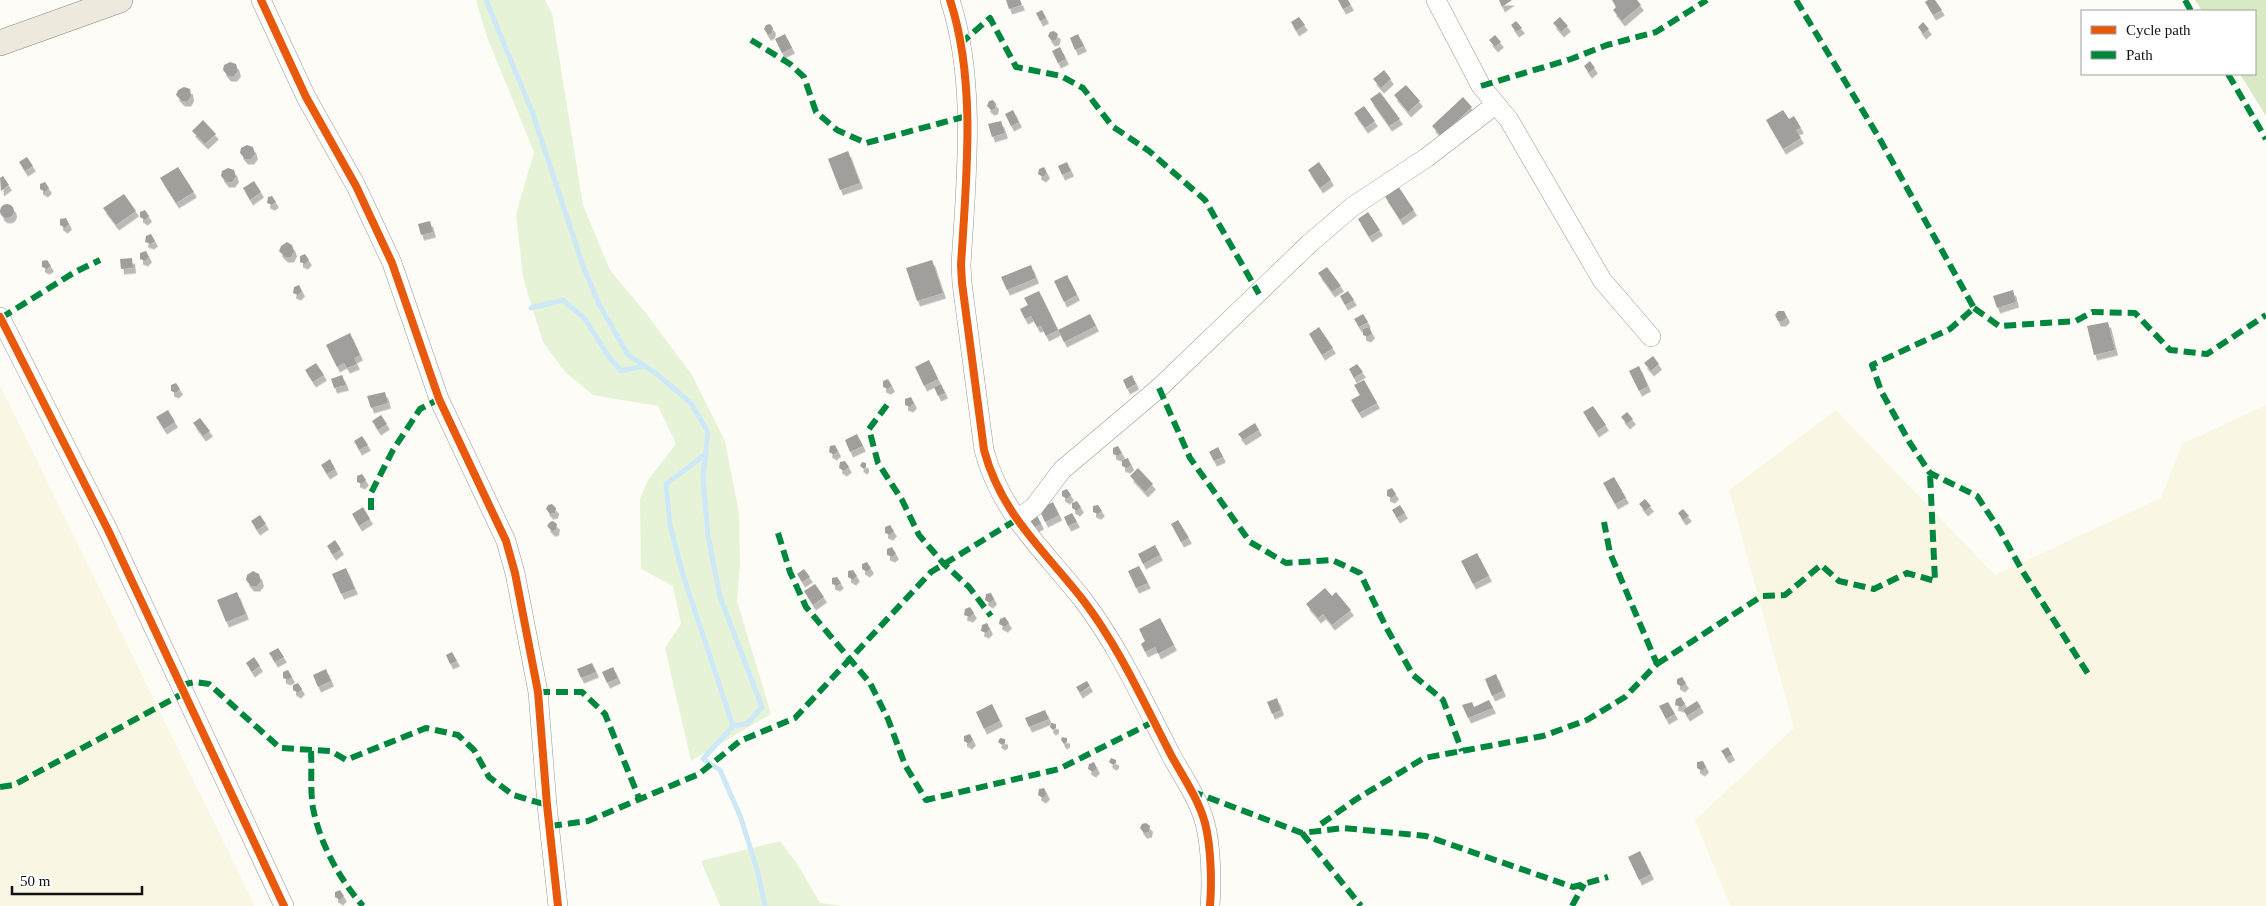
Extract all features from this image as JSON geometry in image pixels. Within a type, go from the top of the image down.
[{"type":"main road","points":[[0,43],[120,0]]},
{"type":"street","points":[[261,0],[306,97],[356,186],[392,263],[439,399],[506,540],[515,573],[538,692],[558,906]]},
{"type":"street","points":[[950,0],[960,44],[967,116],[968,156],[961,265],[962,283],[984,450],[996,486],[1016,520],[1094,616],[1191,791],[1205,824],[1208,844],[1210,906]]},
{"type":"street","points":[[1436,0],[1481,86],[1495,105],[1510,120],[1602,280],[1651,337]]},
{"type":"street","points":[[1016,520],[1034,506],[1062,470],[1159,388],[1309,244],[1352,207],[1426,158],[1495,105]]},
{"type":"street","points":[[0,317],[112,539],[284,906]]},
{"type":"shaded area","points":[[0,385],[255,906],[0,906]]},
{"type":"shaded area","points":[[2266,405],[2266,906],[1730,906],[1695,820],[1794,728],[1729,490],[1836,410],[1995,575],[2161,498],[2182,444]]},
{"type":"green space","points":[[476,0],[545,0],[552,13],[583,205],[610,270],[645,312],[692,375],[725,441],[739,513],[740,565],[737,601],[771,714],[691,761],[665,648],[681,624],[673,586],[641,569],[640,499],[648,480],[676,444],[658,406],[593,395],[566,373],[543,342],[523,278],[516,214],[534,152],[487,37]]},
{"type":"green space","points":[[2195,0],[2266,0],[2266,116],[2241,75],[2256,75],[2256,10],[2201,10]]},
{"type":"green space","points":[[780,841],[798,865],[820,903],[844,906],[720,906],[701,861]]},
{"type":"building","points":[[1006,0],[1020,0],[1022,5],[1009,9]]},
{"type":"building","points":[[1338,0],[1348,0],[1351,5],[1343,9]]},
{"type":"building","points":[[1499,0],[1512,0],[1502,7]]},
{"type":"building","points":[[1612,0],[1637,0],[1641,5],[1622,21],[1613,10],[1616,7]]},
{"type":"building","points":[[1935,0],[1942,10],[1933,15],[1925,2]]},
{"type":"building","points":[[1042,10],[1046,18],[1040,21],[1036,13]]},
{"type":"building","points":[[1299,17],[1305,25],[1296,31],[1291,22]]},
{"type":"building","points":[[1560,17],[1568,26],[1561,32],[1553,23]]},
{"type":"building","points":[[1516,21],[1522,28],[1516,32],[1511,25]]},
{"type":"building","points":[[1923,22],[1929,29],[1923,34],[1918,27]]},
{"type":"building","points":[[770,24],[773,28],[772,33],[768,35],[764,29],[766,25]]},
{"type":"building","points":[[1054,31],[1058,34],[1056,40],[1052,41],[1048,36],[1050,32]]},
{"type":"building","points":[[785,34],[792,48],[782,53],[775,39]]},
{"type":"building","points":[[1078,34],[1084,46],[1075,50],[1070,38]]},
{"type":"building","points":[[1495,35],[1501,42],[1495,47],[1489,40]]},
{"type":"building","points":[[1060,47],[1066,59],[1058,63],[1052,51]]},
{"type":"building","points":[[1590,61],[1595,68],[1589,73],[1584,66]]},
{"type":"building","points":[[230,62],[236,64],[238,71],[234,76],[228,76],[223,70],[224,65]]},
{"type":"building","points":[[1384,70],[1391,79],[1381,88],[1373,79]]},
{"type":"building","points":[[1406,85],[1420,101],[1408,112],[1394,95]]},
{"type":"building","points":[[184,87],[190,89],[191,96],[188,101],[182,101],[176,95],[178,90]]},
{"type":"building","points":[[1380,92],[1400,119],[1389,126],[1370,99]]},
{"type":"building","points":[[1463,97],[1472,107],[1441,136],[1432,126]]},
{"type":"building","points":[[993,100],[996,104],[995,109],[991,110],[987,106],[989,101]]},
{"type":"building","points":[[1364,106],[1375,121],[1365,128],[1354,113]]},
{"type":"building","points":[[1013,110],[1019,122],[1011,126],[1005,114]]},
{"type":"building","points":[[1783,110],[1789,119],[1794,116],[1801,128],[1796,130],[1801,138],[1783,149],[1766,120]]},
{"type":"building","points":[[203,120],[216,134],[205,144],[192,131]]},
{"type":"building","points":[[1001,121],[1005,133],[992,137],[988,124]]},
{"type":"building","points":[[247,145],[253,147],[255,154],[251,159],[245,159],[240,153],[241,148]]},
{"type":"building","points":[[848,151],[860,183],[840,190],[828,159]]},
{"type":"building","points":[[27,157],[33,166],[25,171],[19,162]]},
{"type":"building","points":[[1067,162],[1071,171],[1062,175],[1058,166]]},
{"type":"building","points":[[1319,162],[1331,180],[1320,188],[1308,170]]},
{"type":"building","points":[[178,167],[194,192],[176,203],[160,178]]},
{"type":"building","points":[[1044,167],[1047,173],[1043,177],[1038,174],[1039,169]]},
{"type":"building","points":[[228,168],[234,170],[236,177],[232,182],[226,182],[221,176],[222,171]]},
{"type":"building","points":[[3,176],[9,185],[1,191],[0,178]]},
{"type":"building","points":[[254,181],[261,192],[250,200],[243,188]]},
{"type":"building","points":[[45,182],[49,188],[45,192],[40,189],[40,184]]},
{"type":"building","points":[[1398,186],[1414,210],[1400,220],[1384,195]]},
{"type":"building","points":[[124,194],[136,211],[116,225],[103,208]]},
{"type":"building","points":[[272,196],[276,202],[272,205],[267,203],[268,197]]},
{"type":"building","points":[[4,204],[10,204],[14,211],[10,218],[4,218],[0,214],[0,208]]},
{"type":"building","points":[[145,210],[149,216],[145,220],[140,217],[140,212]]},
{"type":"building","points":[[1368,212],[1380,230],[1369,237],[1358,219]]},
{"type":"building","points":[[66,218],[69,224],[65,228],[60,225],[60,219]]},
{"type":"building","points":[[430,221],[433,232],[421,235],[418,224]]},
{"type":"building","points":[[151,234],[155,241],[151,244],[145,242],[146,236]]},
{"type":"building","points":[[287,242],[292,245],[294,251],[291,257],[285,257],[279,251],[281,246]]},
{"type":"building","points":[[146,251],[149,257],[145,261],[140,259],[140,253]]},
{"type":"building","points":[[305,254],[309,260],[305,264],[300,262],[300,256]]},
{"type":"building","points":[[132,258],[133,268],[121,269],[120,259]]},
{"type":"building","points":[[47,260],[51,266],[47,269],[42,267],[42,261]]},
{"type":"building","points":[[932,260],[943,293],[917,301],[906,268]]},
{"type":"building","points":[[1031,265],[1036,278],[1007,290],[1001,277]]},
{"type":"building","points":[[1327,267],[1341,286],[1332,292],[1318,273]]},
{"type":"building","points":[[1067,275],[1077,295],[1064,302],[1054,281]]},
{"type":"building","points":[[299,285],[302,291],[298,295],[293,293],[294,287]]},
{"type":"building","points":[[2013,290],[2016,302],[1997,308],[1993,296]]},
{"type":"building","points":[[1039,291],[1058,330],[1046,336],[1041,326],[1037,327],[1031,316],[1025,319],[1020,309],[1028,305],[1024,298]]},
{"type":"building","points":[[1348,291],[1354,300],[1345,305],[1340,296]]},
{"type":"building","points":[[1778,311],[1784,311],[1787,317],[1783,321],[1778,321],[1775,315]]},
{"type":"building","points":[[1090,314],[1096,326],[1064,342],[1058,330]]},
{"type":"building","points":[[1363,314],[1368,322],[1359,327],[1354,319]]},
{"type":"building","points":[[2108,322],[2115,350],[2094,355],[2087,326]]},
{"type":"building","points":[[1319,327],[1333,348],[1322,355],[1309,334]]},
{"type":"building","points":[[1369,327],[1372,333],[1368,337],[1363,335],[1363,329]]},
{"type":"building","points":[[350,333],[360,355],[354,358],[357,364],[347,368],[344,363],[337,367],[326,345]]},
{"type":"building","points":[[1653,356],[1659,364],[1651,371],[1644,363]]},
{"type":"building","points":[[929,360],[938,379],[924,386],[915,367]]},
{"type":"building","points":[[316,363],[324,375],[313,382],[305,370]]},
{"type":"building","points":[[1357,364],[1363,372],[1354,378],[1349,369]]},
{"type":"building","points":[[1639,366],[1648,386],[1639,391],[1629,371]]},
{"type":"building","points":[[342,375],[346,385],[334,388],[331,379]]},
{"type":"building","points":[[1132,375],[1136,384],[1127,389],[1123,380]]},
{"type":"building","points":[[888,379],[892,386],[888,389],[883,387],[883,381]]},
{"type":"building","points":[[1364,380],[1377,403],[1359,413],[1351,400],[1360,395],[1354,385]]},
{"type":"building","points":[[176,383],[180,389],[176,393],[171,391],[171,385]]},
{"type":"building","points":[[941,384],[945,393],[938,396],[934,387]]},
{"type":"building","points":[[385,392],[388,403],[371,408],[367,396]]},
{"type":"building","points":[[911,397],[914,403],[910,407],[905,405],[905,399]]},
{"type":"building","points":[[1593,406],[1606,425],[1596,432],[1583,412]]},
{"type":"building","points":[[168,410],[175,422],[164,429],[156,417]]},
{"type":"building","points":[[1627,412],[1633,419],[1627,424],[1621,417]]},
{"type":"building","points":[[381,415],[387,424],[378,430],[372,421]]},
{"type":"building","points":[[200,418],[210,431],[203,436],[193,423]]},
{"type":"building","points":[[1255,423],[1259,430],[1243,440],[1238,434]]},
{"type":"building","points":[[857,434],[863,446],[850,452],[845,440]]},
{"type":"building","points":[[362,436],[368,445],[359,450],[354,441]]},
{"type":"building","points":[[835,445],[838,451],[834,455],[829,452],[830,446]]},
{"type":"building","points":[[1118,446],[1122,453],[1118,456],[1113,454],[1113,448]]},
{"type":"building","points":[[1218,447],[1223,457],[1214,461],[1209,452]]},
{"type":"building","points":[[1128,458],[1131,465],[1127,468],[1122,466],[1122,460]]},
{"type":"building","points":[[330,459],[335,469],[327,474],[321,465]]},
{"type":"building","points":[[845,461],[849,467],[844,471],[839,468],[840,462]]},
{"type":"building","points":[[862,462],[866,463],[864,469],[860,466]]},
{"type":"building","points":[[1138,468],[1153,484],[1145,492],[1130,476]]},
{"type":"building","points":[[362,474],[366,480],[362,484],[357,482],[357,476]]},
{"type":"building","points":[[1614,477],[1626,498],[1615,504],[1603,483]]},
{"type":"building","points":[[1392,488],[1396,494],[1392,498],[1387,496],[1387,490]]},
{"type":"building","points":[[1067,489],[1071,495],[1067,499],[1062,496],[1062,491]]},
{"type":"building","points":[[1645,499],[1651,506],[1645,511],[1639,504]]},
{"type":"building","points":[[1077,501],[1081,507],[1077,511],[1072,508],[1072,503]]},
{"type":"building","points":[[1053,502],[1059,515],[1045,522],[1039,509]]},
{"type":"building","points":[[552,504],[556,508],[555,513],[550,514],[546,509],[548,505]]},
{"type":"building","points":[[1098,505],[1102,511],[1098,514],[1093,512],[1093,506]]},
{"type":"building","points":[[1400,505],[1405,513],[1397,518],[1392,510]]},
{"type":"building","points":[[363,507],[370,519],[359,526],[352,514]]},
{"type":"building","points":[[1683,509],[1689,516],[1683,520],[1678,513]]},
{"type":"building","points":[[1072,513],[1077,522],[1068,526],[1064,517]]},
{"type":"building","points":[[260,515],[266,524],[257,530],[251,521]]},
{"type":"building","points":[[1037,515],[1041,524],[1033,528],[1028,519]]},
{"type":"building","points":[[1178,520],[1189,538],[1181,542],[1171,524]]},
{"type":"building","points":[[553,521],[557,524],[556,530],[552,531],[547,526]]},
{"type":"building","points":[[890,525],[894,531],[890,535],[885,533],[885,527]]},
{"type":"building","points":[[335,540],[341,549],[333,555],[327,546]]},
{"type":"building","points":[[1155,545],[1160,555],[1143,564],[1138,554]]},
{"type":"building","points":[[892,547],[896,554],[892,557],[887,555],[887,549]]},
{"type":"building","points":[[1477,553],[1489,576],[1473,584],[1461,561]]},
{"type":"building","points":[[867,562],[871,568],[867,572],[862,569],[862,564]]},
{"type":"building","points":[[1139,566],[1148,583],[1136,588],[1128,571]]},
{"type":"building","points":[[346,568],[355,589],[341,594],[332,574]]},
{"type":"building","points":[[804,569],[810,577],[802,582],[797,574]]},
{"type":"building","points":[[853,570],[857,576],[853,580],[848,577],[848,571]]},
{"type":"building","points":[[253,571],[259,574],[261,581],[257,586],[251,586],[246,580],[247,575]]},
{"type":"building","points":[[837,577],[841,583],[837,586],[832,584],[832,578]]},
{"type":"building","points":[[815,584],[824,597],[813,605],[804,591]]},
{"type":"building","points":[[1325,588],[1332,596],[1336,592],[1351,610],[1332,625],[1323,614],[1318,618],[1306,604]]},
{"type":"building","points":[[237,592],[246,614],[226,622],[217,600]]},
{"type":"building","points":[[991,593],[994,599],[990,603],[985,600],[986,594]]},
{"type":"building","points":[[970,607],[974,613],[970,617],[964,615],[965,609]]},
{"type":"building","points":[[1005,617],[1009,623],[1005,627],[999,624],[1000,619]]},
{"type":"building","points":[[1160,618],[1174,645],[1158,654],[1155,647],[1145,652],[1141,644],[1145,641],[1139,629]]},
{"type":"building","points":[[987,623],[990,629],[986,633],[981,631],[982,625]]},
{"type":"building","points":[[278,648],[284,657],[275,662],[269,653]]},
{"type":"building","points":[[452,652],[457,661],[450,664],[446,655]]},
{"type":"building","points":[[254,657],[260,666],[252,672],[246,663]]},
{"type":"building","points":[[592,663],[596,672],[581,678],[577,669]]},
{"type":"building","points":[[613,667],[618,678],[607,683],[602,672]]},
{"type":"building","points":[[326,669],[331,681],[318,687],[313,675]]},
{"type":"building","points":[[288,670],[292,677],[288,680],[283,678],[283,672]]},
{"type":"building","points":[[1496,674],[1503,691],[1492,696],[1485,679]]},
{"type":"building","points":[[1682,677],[1686,683],[1682,687],[1677,684],[1677,679]]},
{"type":"building","points":[[1087,681],[1090,686],[1080,693],[1076,687]]},
{"type":"building","points":[[298,683],[302,689],[298,693],[293,690],[293,685]]},
{"type":"building","points":[[1681,697],[1685,704],[1681,707],[1675,705],[1676,699]]},
{"type":"building","points":[[1277,698],[1281,710],[1272,714],[1267,702]]},
{"type":"building","points":[[1489,700],[1493,708],[1468,718],[1462,705],[1472,702],[1474,707]]},
{"type":"building","points":[[1697,701],[1701,707],[1687,716],[1683,710]]},
{"type":"building","points":[[1668,702],[1675,714],[1666,719],[1659,706]]},
{"type":"building","points":[[992,704],[1000,721],[984,729],[976,712]]},
{"type":"building","points":[[1045,710],[1049,719],[1029,727],[1025,718]]},
{"type":"building","points":[[1051,723],[1056,724],[1056,728],[1053,730],[1050,727]]},
{"type":"building","points":[[970,734],[973,740],[969,744],[964,741],[964,736]]},
{"type":"building","points":[[1062,737],[1067,738],[1067,742],[1064,744],[1061,740]]},
{"type":"building","points":[[1000,738],[1005,739],[1005,743],[1002,745],[998,742]]},
{"type":"building","points":[[1728,747],[1732,755],[1726,758],[1721,751]]},
{"type":"building","points":[[1111,758],[1116,760],[1116,763],[1113,765],[1109,762]]},
{"type":"building","points":[[1703,761],[1706,767],[1702,771],[1697,768],[1697,762]]},
{"type":"building","points":[[1094,762],[1097,768],[1093,772],[1088,769],[1089,764]]},
{"type":"building","points":[[1044,788],[1047,794],[1043,798],[1038,795],[1039,789]]},
{"type":"building","points":[[1146,823],[1150,826],[1149,832],[1144,833],[1140,828],[1142,824]]},
{"type":"building","points":[[1640,851],[1651,874],[1639,880],[1628,857]]},
{"type":"building","points":[[340,890],[344,896],[340,900],[335,897],[335,892]]},
{"type":"waterway","points":[[486,0],[533,114],[583,266],[599,304],[628,355],[654,372],[691,403],[708,432],[703,477],[708,536],[720,597],[762,707],[748,723],[733,726]]},
{"type":"waterway","points":[[531,308],[563,300],[585,319],[609,357],[621,371],[644,366]]},
{"type":"waterway","points":[[706,454],[666,484],[670,525],[683,575],[733,726],[703,759],[720,770],[741,818],[758,873],[765,906]]},
{"type":"marked path","points":[[1481,86],[1571,59],[1607,45],[1656,32],[1707,0]]},
{"type":"marked path","points":[[1796,0],[1878,136],[1974,308],[1950,329],[1872,365],[1881,391],[1910,443],[1930,473],[1977,496],[2090,677]]},
{"type":"marked path","points":[[2185,0],[2190,10]]},
{"type":"marked path","points":[[960,44],[990,18],[1016,67],[1061,76],[1083,88],[1112,126],[1149,151],[1205,200],[1259,294]]},
{"type":"marked path","points":[[751,40],[790,64],[804,77],[816,112],[837,130],[866,143],[967,116]]},
{"type":"marked path","points":[[2229,75],[2266,139]]},
{"type":"marked path","points":[[1,318],[75,272],[100,260]]},
{"type":"marked path","points":[[1974,308],[1999,326],[2076,321],[2092,312],[2135,313],[2170,350],[2207,354],[2266,315]]},
{"type":"marked path","points":[[1159,388],[1190,458],[1250,542],[1286,563],[1332,560],[1360,573],[1386,627],[1413,675],[1443,700],[1462,751]]},
{"type":"marked path","points":[[371,510],[371,493],[393,450],[420,409],[439,399]]},
{"type":"marked path","points":[[887,405],[869,429],[878,463],[902,500],[919,535],[944,564],[969,587],[991,616]]},
{"type":"marked path","points":[[1657,664],[1762,596],[1785,595],[1821,565],[1839,581],[1874,589],[1907,573],[1935,581],[1930,473]]},
{"type":"marked path","points":[[550,826],[588,821],[699,774],[740,741],[795,718],[931,572],[1016,520]]},
{"type":"marked path","points":[[1321,824],[1355,800],[1424,758],[1543,736],[1587,720],[1625,697],[1657,664],[1610,553],[1604,522]]},
{"type":"marked path","points":[[778,533],[790,572],[806,607],[870,683],[888,719],[905,765],[926,800],[1059,769],[1155,721]]},
{"type":"marked path","points":[[181,685],[195,682],[209,684],[280,748],[331,751],[346,760],[426,728],[458,735],[474,750],[489,777],[513,795],[547,805]]},
{"type":"marked path","points":[[538,692],[582,692],[605,714],[639,798]]},
{"type":"marked path","points":[[0,787],[14,785],[184,693]]},
{"type":"marked path","points":[[311,751],[311,787],[316,821],[332,861],[346,885],[363,906]]},
{"type":"marked path","points":[[1191,791],[1302,833],[1343,828],[1426,836],[1573,887],[1608,877]]},
{"type":"marked path","points":[[1302,833],[1361,906]]},
{"type":"marked path","points":[[1572,906],[1584,884]]},
{"type":"cycle path","points":[[261,0],[306,97],[356,186],[392,263],[439,399],[506,541],[515,573],[538,692],[547,805],[558,906]]},
{"type":"cycle path","points":[[950,0],[964,64],[967,98],[967,166],[961,265],[984,450],[1001,493],[1013,512],[1025,530],[1083,600],[1108,637],[1194,796],[1205,823],[1209,842],[1210,906]]},
{"type":"cycle path","points":[[0,317],[108,530],[284,906]]}]
